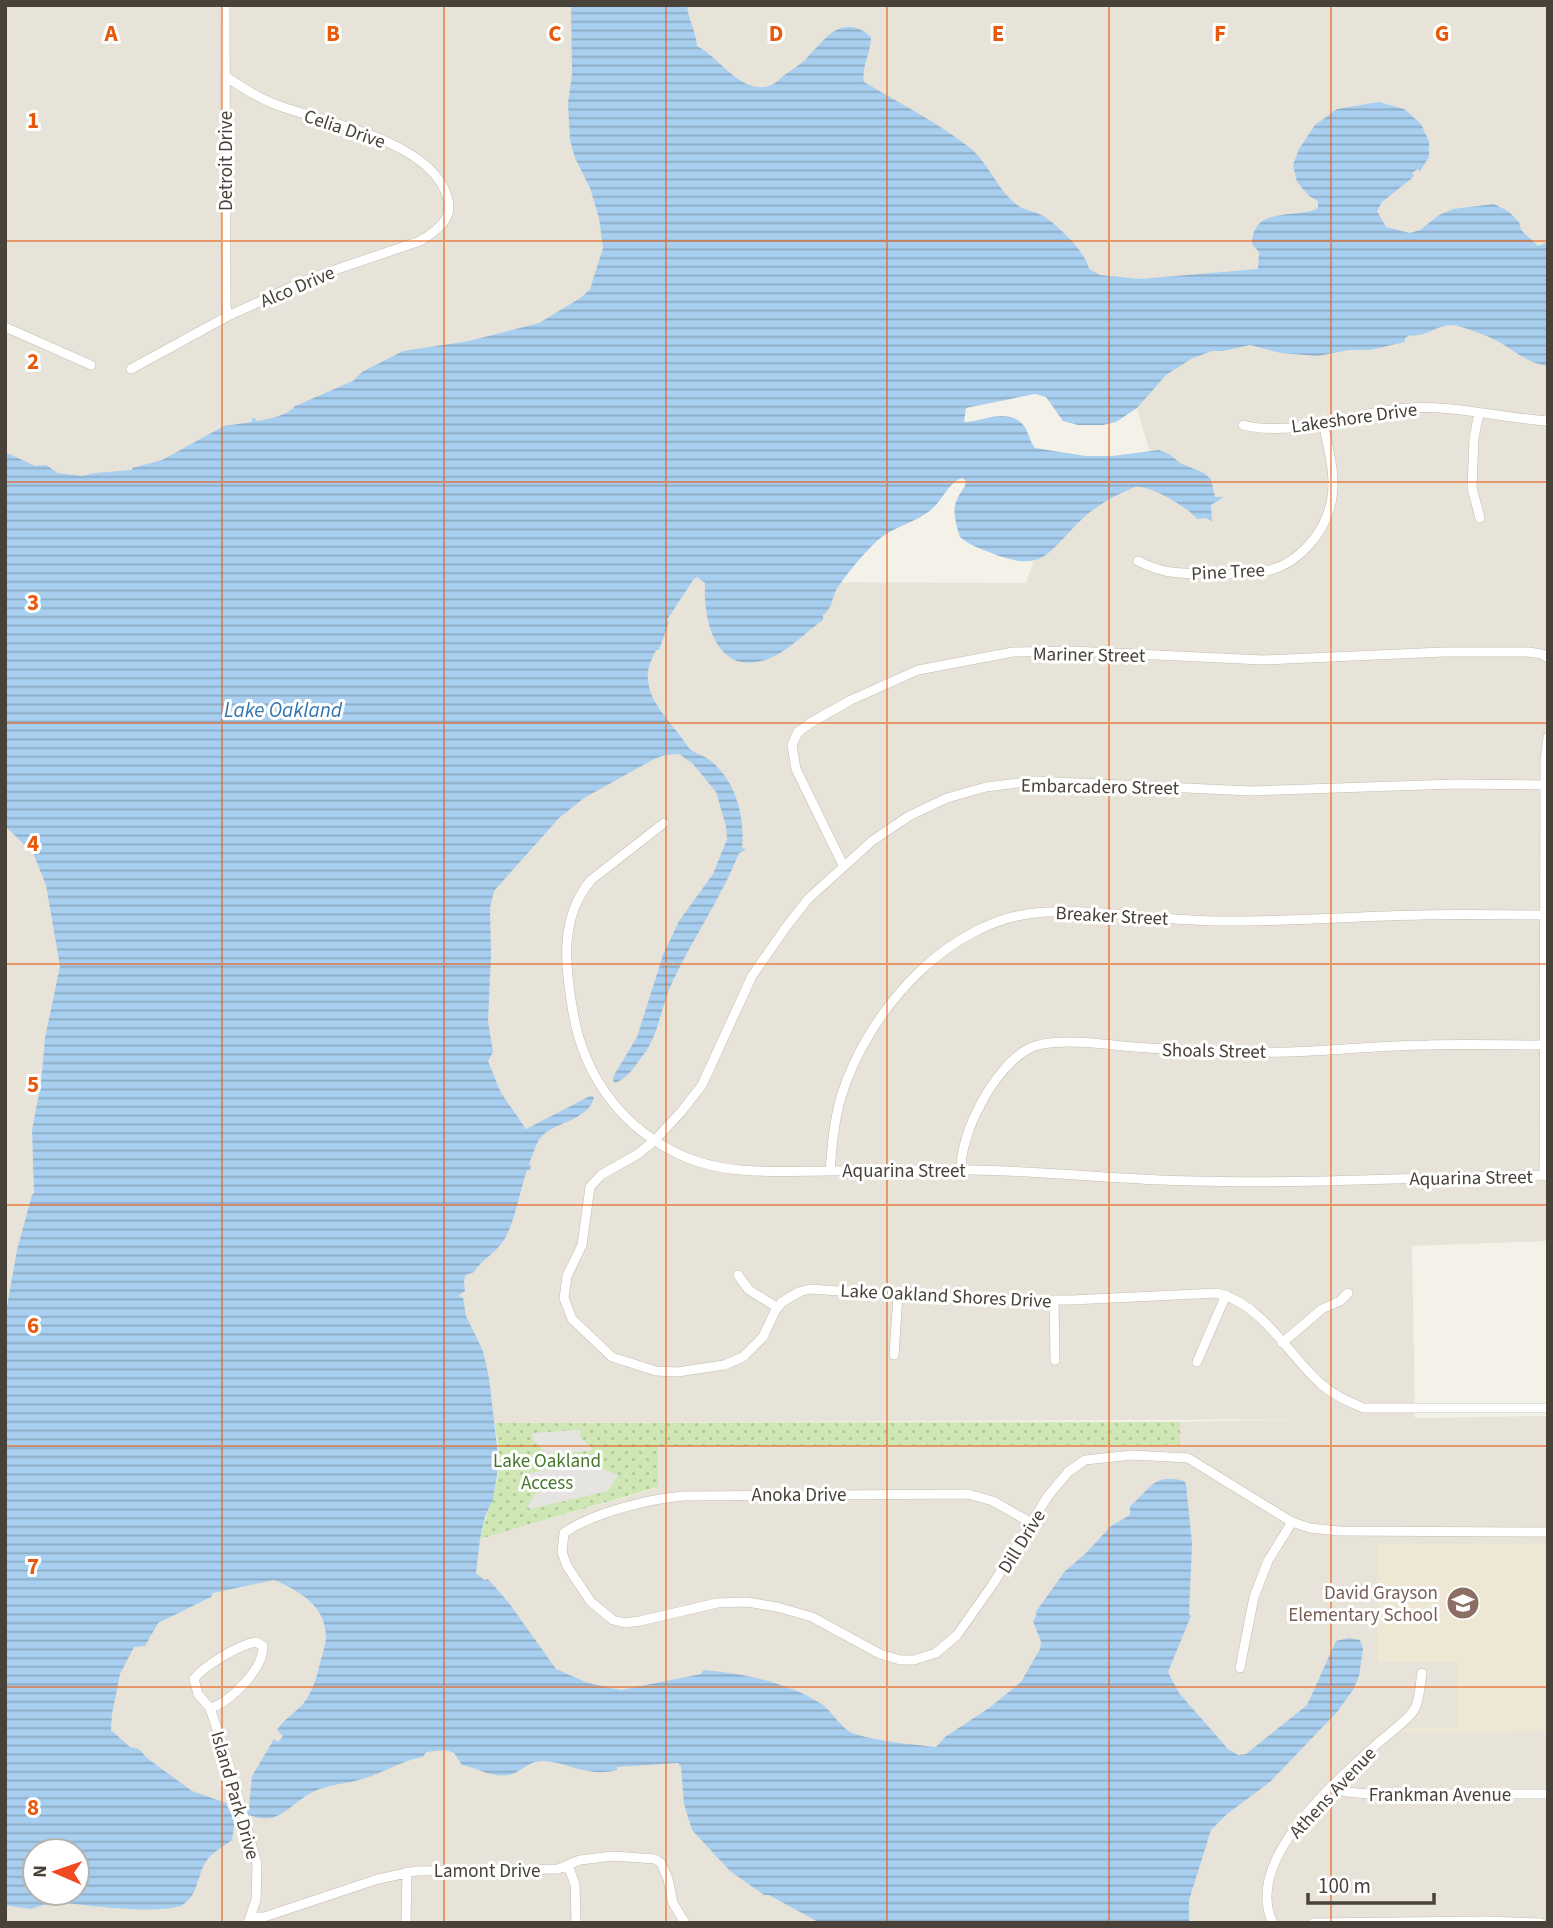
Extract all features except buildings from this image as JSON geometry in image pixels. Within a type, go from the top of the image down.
[{"type":"street","name":"Detroit Drive","points":[[225,5],[228,316]]},
{"type":"street","name":"Celia Drive","points":[[225,76],[274,104],[366,132],[408,153],[436,176],[449,200]]},
{"type":"street","name":"Alco Drive","points":[[131,369],[228,316],[311,278],[420,241],[447,219],[449,200]]},
{"type":"street","points":[[5,327],[91,365]]},
{"type":"street","name":"Lakeshore Drive","points":[[1243,425],[1275,428],[1406,408],[1437,407],[1548,421]]},
{"type":"street","points":[[1479,413],[1474,438],[1472,488],[1480,518]]},
{"type":"street","name":"Pine Tree","points":[[1138,561],[1159,572],[1224,574],[1271,570],[1287,563],[1309,546],[1331,507],[1332,477],[1323,422]]},
{"type":"street","name":"Mariner Street","points":[[843,865],[796,769],[792,745],[798,732],[813,722],[851,700],[918,670],[1013,652],[1071,651],[1263,660],[1443,652],[1545,656]]},
{"type":"street","points":[[1546,1175],[1545,915],[1548,737]]},
{"type":"street","name":"Embarcadero Street","points":[[655,1140],[702,1085],[752,976],[808,899],[872,841],[909,816],[947,798],[986,788],[1034,781],[1251,791],[1442,784],[1547,785]]},
{"type":"street","name":"Aquarina Street","points":[[664,823],[586,886],[574,907],[566,937],[569,986],[577,1037],[590,1069],[611,1101],[646,1135],[684,1156],[710,1165],[784,1171],[961,1170],[1242,1182],[1546,1175]]},
{"type":"street","name":"Breaker Street","points":[[830,1171],[835,1120],[842,1096],[851,1072],[869,1039],[889,1008],[937,954],[986,925],[1013,916],[1045,912],[1218,921],[1422,915],[1545,915]]},
{"type":"street","name":"Shoals Street","points":[[961,1170],[967,1131],[986,1093],[1012,1062],[1027,1049],[1038,1045],[1056,1043],[1288,1052],[1427,1045],[1545,1045]]},
{"type":"street","name":"Lake Oakland Shores Drive","points":[[655,1140],[638,1154],[601,1175],[590,1187],[582,1245],[567,1276],[564,1298],[572,1319],[612,1357],[656,1371],[677,1372],[724,1365],[743,1357],[763,1337],[778,1308],[791,1296],[810,1289],[1054,1300],[1194,1293],[1226,1295]]},
{"type":"street","points":[[738,1275],[749,1290],[778,1308]]},
{"type":"street","points":[[1282,1343],[1322,1309],[1340,1301],[1348,1293]]},
{"type":"street","points":[[894,1355],[898,1295]]},
{"type":"street","points":[[1198,1362],[1226,1295],[1243,1304],[1324,1387],[1338,1397],[1363,1408],[1548,1408]]},
{"type":"street","points":[[1054,1300],[1055,1360]]},
{"type":"street","name":"Dill Drive","points":[[564,1533],[562,1552],[567,1566],[591,1602],[613,1620],[625,1623],[640,1621],[717,1603],[747,1602],[777,1607],[812,1618],[880,1654],[900,1660],[914,1660],[936,1653],[957,1635],[1048,1496],[1077,1464],[1096,1457],[1132,1455],[1188,1458],[1292,1522],[1310,1528],[1339,1531],[1548,1532]]},
{"type":"street","name":"Anoka Drive","points":[[564,1533],[577,1524],[655,1499],[727,1494],[968,1494],[993,1501],[1032,1524]]},
{"type":"street","points":[[1240,1668],[1257,1589],[1268,1561],[1292,1522]]},
{"type":"street","name":"Island Park Drive","points":[[210,1708],[223,1702],[253,1673],[263,1656],[263,1646],[256,1642],[248,1643],[200,1672],[194,1679],[194,1686],[210,1708],[257,1864],[256,1900],[250,1920]]},
{"type":"street","name":"Athens Avenue","points":[[1273,1923],[1266,1902],[1267,1887],[1278,1853],[1299,1824],[1333,1787],[1415,1709],[1422,1673]]},
{"type":"street","name":"Frankman Avenue","points":[[1333,1787],[1346,1792],[1369,1794],[1548,1794]]},
{"type":"street","name":"Lamont Drive","points":[[250,1920],[407,1872],[452,1869],[544,1870],[568,1866],[589,1858],[613,1856],[655,1859],[664,1868],[673,1903],[685,1923]]},
{"type":"street","points":[[568,1866],[575,1884],[576,1923]]},
{"type":"street","points":[[406,1923],[407,1872]]},
{"type":"street","points":[[1313,1923],[1541,1923]]},
{"type":"shaded area","points":[[5,5],[637,5],[656,304],[5,1407]]},
{"type":"shaded area","points":[[640,5],[1548,5],[1548,1241],[1412,1246],[1415,1418],[1548,1416],[1548,1544],[1378,1545],[1378,1661],[1458,1661],[1458,1728],[1399,1728],[1396,1732],[1548,1731],[1548,1923],[5,1923],[5,1824],[53,1756],[85,1610],[415,1529],[480,1539],[657,1488],[658,1446],[1180,1445],[1180,1422],[1309,1419],[495,1423],[458,1420],[405,1069],[648,523],[778,582],[1026,583],[1052,509],[1153,464],[1130,383],[929,284]]},
{"type":"shaded area","points":[[580,1430],[580,1437],[592,1448],[590,1451],[547,1454],[533,1440],[532,1433]]},
{"type":"shaded area","points":[[589,1460],[618,1475],[608,1491],[530,1509],[527,1506],[541,1486],[528,1476],[530,1473]]},
{"type":"shaded area","name":"David Grayson Elementary School","points":[[1378,1544],[1548,1544],[1548,1731],[1396,1732],[1399,1728],[1458,1728],[1458,1662],[1378,1662]]},
{"type":"green space","name":"Lake Oakland Access","points":[[1180,1422],[1180,1445],[658,1446],[658,1487],[480,1539],[498,1473],[499,1453],[495,1423]]},
{"type":"water","name":"Lake Oakland","points":[[571,5],[687,5],[697,46],[737,78],[755,87],[775,83],[805,60],[834,32],[851,27],[871,37],[864,82],[931,121],[969,147],[982,160],[1009,198],[1023,208],[1045,217],[1064,233],[1083,255],[1089,269],[1100,275],[1140,279],[1258,269],[1259,252],[1252,244],[1254,231],[1260,223],[1268,218],[1318,208],[1318,201],[1309,196],[1297,182],[1293,165],[1299,149],[1315,125],[1337,109],[1379,102],[1404,109],[1421,124],[1429,141],[1429,157],[1420,171],[1418,169],[1412,173],[1414,176],[1382,202],[1377,211],[1386,227],[1410,233],[1420,230],[1439,215],[1453,209],[1494,204],[1508,211],[1519,222],[1521,230],[1538,246],[1548,242],[1548,366],[1528,360],[1484,335],[1451,325],[1422,335],[1410,335],[1405,338],[1405,342],[1370,350],[1349,350],[1318,356],[1281,353],[1250,345],[1212,351],[1191,359],[1166,375],[1137,408],[1116,422],[1103,425],[1078,425],[1063,421],[1046,397],[1035,394],[966,408],[964,422],[996,416],[1012,417],[1019,421],[1025,427],[1035,448],[1086,456],[1112,456],[1159,450],[1169,454],[1180,463],[1204,473],[1211,479],[1215,497],[1224,497],[1211,505],[1212,521],[1206,518],[1197,519],[1168,498],[1149,489],[1135,487],[1092,510],[1044,556],[1024,561],[1011,559],[976,547],[960,537],[955,512],[956,502],[966,483],[962,478],[953,483],[927,513],[883,536],[872,546],[838,587],[823,620],[781,653],[748,663],[734,660],[716,641],[706,612],[705,583],[697,577],[693,580],[667,620],[669,622],[659,650],[656,650],[649,666],[648,683],[656,703],[688,747],[720,769],[733,789],[742,824],[742,848],[746,850],[739,853],[724,887],[680,967],[649,1046],[623,1079],[614,1083],[613,1077],[637,1037],[663,955],[679,921],[713,874],[727,839],[716,792],[693,764],[679,754],[654,759],[584,798],[559,818],[494,891],[490,908],[488,1021],[493,1052],[488,1061],[501,1093],[526,1129],[590,1096],[594,1097],[587,1110],[550,1130],[539,1140],[508,1233],[501,1245],[474,1272],[466,1275],[465,1291],[459,1295],[463,1297],[466,1316],[483,1351],[489,1378],[499,1463],[493,1499],[480,1539],[476,1573],[484,1580],[488,1579],[509,1603],[556,1669],[588,1683],[621,1690],[701,1674],[703,1670],[732,1673],[793,1689],[825,1706],[845,1728],[855,1734],[885,1741],[936,1747],[945,1737],[989,1708],[1021,1682],[1040,1649],[1041,1642],[1033,1621],[1037,1614],[1035,1613],[1065,1571],[1111,1526],[1130,1515],[1130,1506],[1152,1485],[1165,1479],[1184,1481],[1192,1543],[1191,1616],[1168,1672],[1179,1693],[1228,1749],[1238,1755],[1246,1754],[1307,1705],[1336,1641],[1349,1638],[1360,1640],[1363,1649],[1359,1676],[1353,1690],[1337,1712],[1270,1782],[1227,1814],[1211,1830],[1189,1900],[1189,1923],[820,1923],[769,1895],[764,1895],[730,1871],[692,1830],[684,1804],[681,1766],[678,1763],[617,1767],[617,1770],[597,1772],[542,1761],[513,1774],[501,1776],[462,1765],[454,1753],[446,1750],[426,1752],[423,1757],[356,1781],[321,1789],[305,1796],[275,1817],[249,1815],[235,1818],[232,1840],[209,1858],[193,1893],[181,1906],[123,1909],[91,1906],[91,1837],[21,1837],[21,1907],[37,1907],[30,1909],[5,1905],[5,1318],[17,1250],[34,1193],[32,1130],[41,1083],[45,1038],[60,966],[46,885],[33,853],[5,826],[5,452],[35,466],[46,465],[58,473],[82,476],[132,470],[162,460],[224,426],[252,422],[252,418],[256,421],[283,415],[295,406],[353,381],[362,372],[403,351],[469,341],[539,323],[582,297],[590,289],[603,248],[599,218],[590,188],[575,158],[570,140],[568,103],[572,74]],"holes":[[[274,1580],[309,1601],[321,1616],[325,1625],[325,1643],[309,1695],[277,1730],[283,1736],[278,1742],[274,1739],[252,1776],[249,1807],[229,1810],[226,1803],[192,1791],[139,1749],[130,1747],[111,1730],[120,1674],[134,1647],[145,1646],[158,1623],[211,1597],[213,1593]]]},
{"type":"place","name":"David Grayson Elementary School","points":[[1463,1603]]}]
